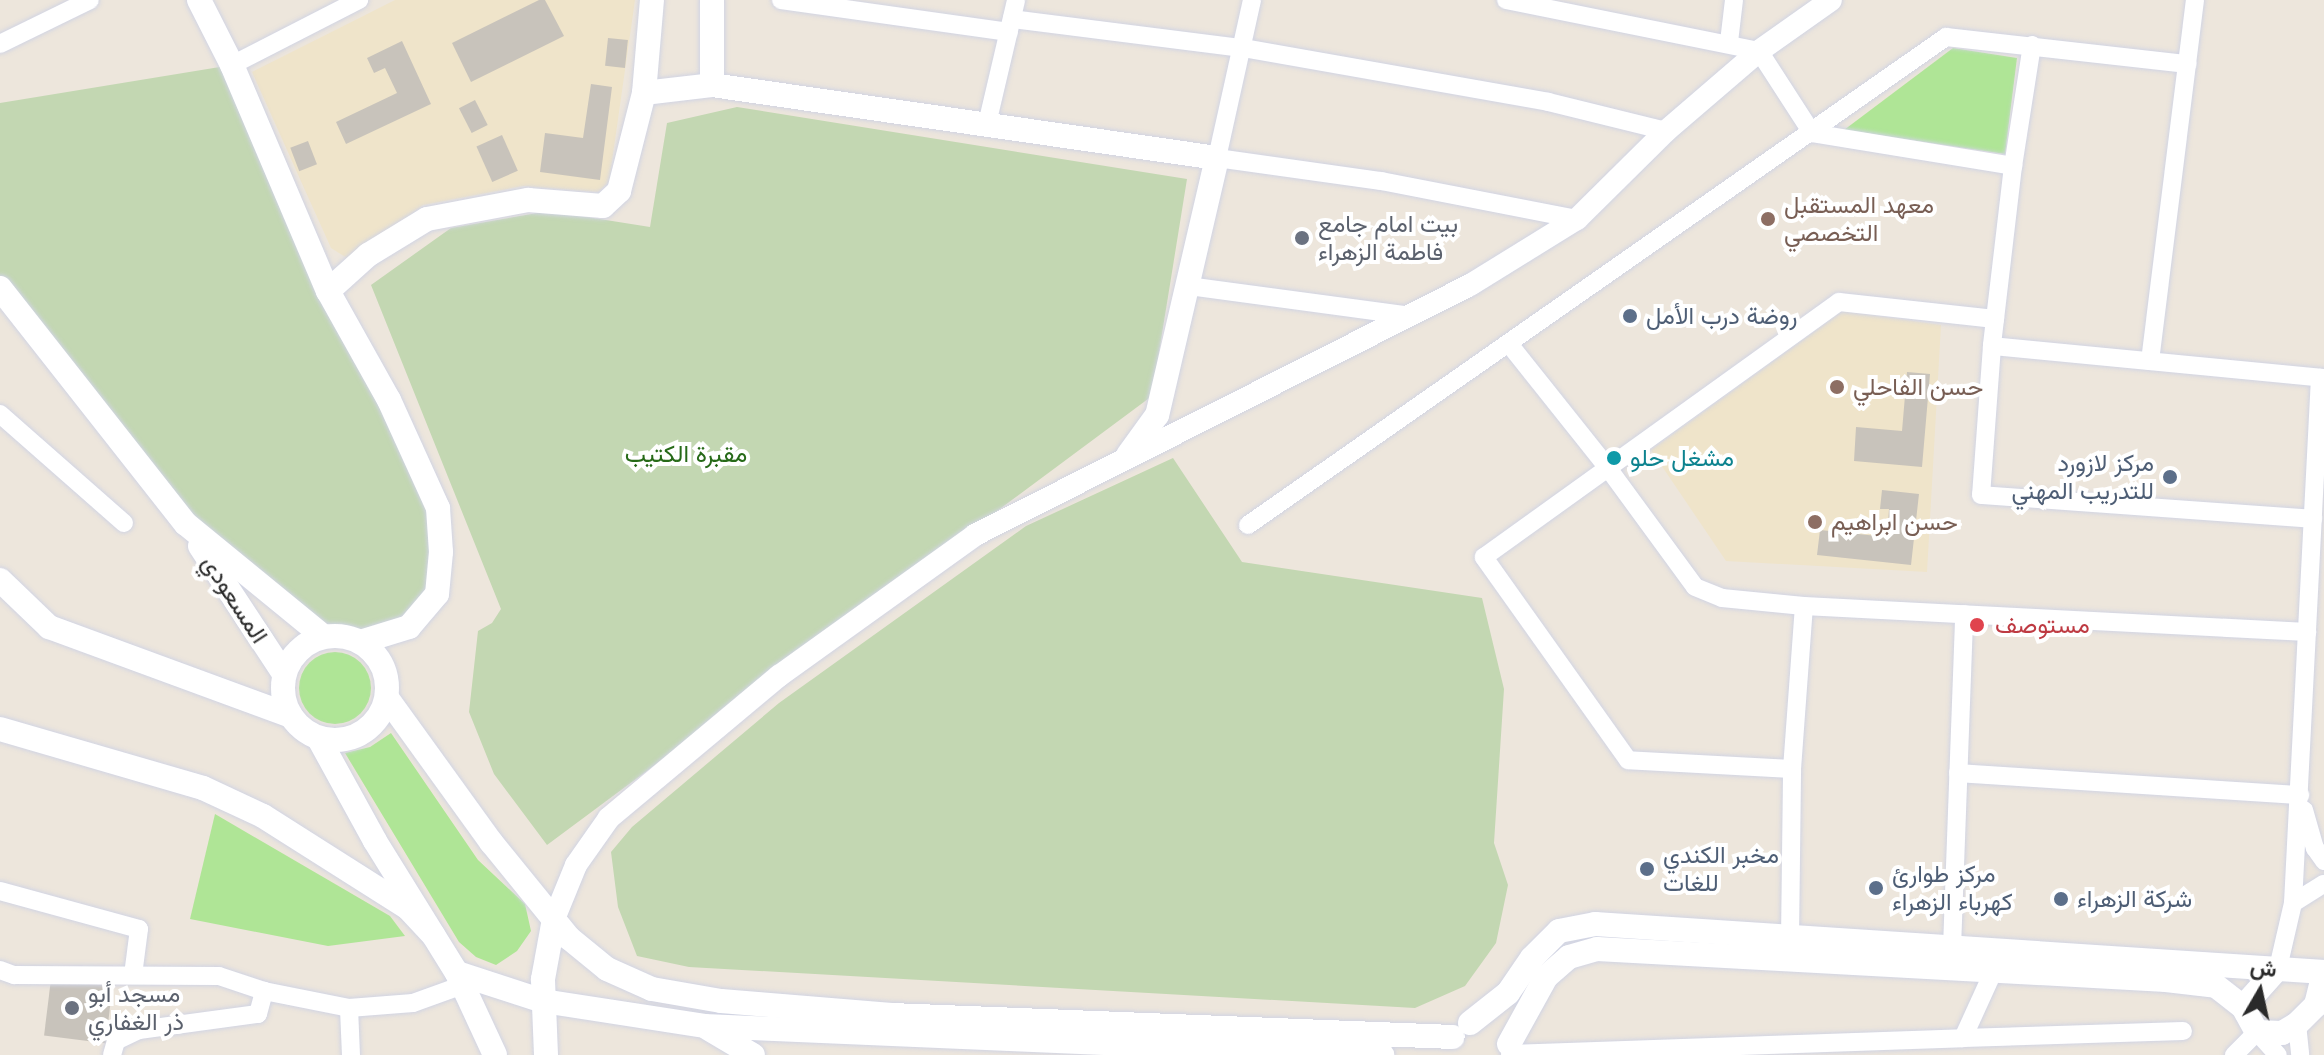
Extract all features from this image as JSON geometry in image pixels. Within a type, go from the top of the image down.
[{"type":"main road","points":[[199,0],[232,65],[328,291],[389,400],[438,508],[441,552],[437,594],[409,627],[360,642]]},
{"type":"main road","points":[[328,291],[368,255],[427,219],[528,200],[603,206],[619,191],[644,93],[652,0]]},
{"type":"main road","points":[[712,0],[712,85]]},
{"type":"main road","points":[[644,93],[712,85],[1217,158],[1157,415],[1128,455]]},
{"type":"main road","points":[[0,288],[186,524],[324,637]]},
{"type":"main road","name":"المسعودي","points":[[186,524],[284,674]]},
{"type":"main road","points":[[0,580],[49,627],[291,716]]},
{"type":"main road","points":[[342,636],[360,642],[383,666],[388,681],[387,698],[381,715],[362,733],[337,741],[319,739],[303,730],[284,703],[284,674],[299,650],[324,637],[342,636]]},
{"type":"main road","points":[[387,698],[491,842],[554,919],[587,955],[629,980],[684,997],[921,1016],[1457,1038],[1494,1025],[1509,1051]]},
{"type":"main road","points":[[0,729],[203,788],[263,816],[408,908],[433,935]]},
{"type":"main road","points":[[319,739],[375,841],[460,979],[495,1055]]},
{"type":"main road","points":[[546,1055],[543,1001],[546,957],[554,919]]},
{"type":"main road","points":[[1457,1038],[1508,993],[1532,958],[1559,931],[1595,924],[2324,972],[2320,1004],[2282,1033],[2257,1032],[2243,1007],[2216,986],[2166,980],[1597,949],[1569,957],[1546,977],[1509,1051]]},
{"type":"main road","points":[[495,988],[523,976],[546,957]]},
{"type":"main road","points":[[2243,1007],[2278,968]]},
{"type":"main road","points":[[460,979],[543,1001],[704,1026],[1067,1049],[1382,1055]]},
{"type":"main road","points":[[704,1026],[753,1055]]},
{"type":"street","points":[[0,44],[90,0]]},
{"type":"street","points":[[232,65],[359,0]]},
{"type":"street","points":[[781,0],[1243,48],[1548,102],[1666,131]]},
{"type":"street","points":[[987,124],[1016,0]]},
{"type":"street","points":[[1252,0],[1217,158],[1381,181],[1577,219]]},
{"type":"street","points":[[1506,0],[1729,42],[1759,51],[1812,133],[2013,166]]},
{"type":"street","points":[[1729,42],[1734,0]]},
{"type":"street","points":[[554,919],[576,865],[609,818],[779,676],[975,535],[1404,315],[1470,285],[1577,219],[1666,131],[1759,51],[1831,0]]},
{"type":"street","points":[[2150,361],[2195,0]]},
{"type":"street","points":[[1248,525],[1946,37],[2187,64]]},
{"type":"street","points":[[2032,45],[2013,166],[1995,319],[1981,495],[2313,519]]},
{"type":"street","points":[[1189,286],[1404,315]]},
{"type":"street","points":[[1792,769],[1628,760],[1484,557],[1839,302],[1995,319]]},
{"type":"street","points":[[1509,344],[1608,468],[1695,587],[1722,598],[1804,606],[2307,632]]},
{"type":"street","points":[[1992,346],[2322,378],[2293,903],[2278,968]]},
{"type":"street","points":[[0,414],[124,523]]},
{"type":"street","points":[[1790,939],[1792,769],[1804,606]]},
{"type":"street","points":[[1952,948],[1964,614]]},
{"type":"street","points":[[1958,773],[2300,795]]},
{"type":"street","points":[[2300,795],[2315,848],[2324,861]]},
{"type":"street","points":[[2293,903],[2324,884]]},
{"type":"street","points":[[0,891],[139,929],[133,975]]},
{"type":"street","points":[[0,970],[14,975],[219,976],[264,991],[349,1008],[413,1003],[460,979]]},
{"type":"street","points":[[1963,1038],[1994,970]]},
{"type":"street","points":[[112,1055],[116,1041],[139,1030],[258,1014],[264,991]]},
{"type":"street","points":[[349,1008],[351,1055]]},
{"type":"street","points":[[2297,1024],[2300,1055]]},
{"type":"street","points":[[1509,1051],[2183,1031]]},
{"type":"street","points":[[2234,1055],[2257,1032],[2278,1055]]},
{"type":"shaded area","points":[[395,0],[635,0],[609,182],[598,192],[523,186],[423,205],[362,252],[347,258],[331,248],[252,72]]},
{"type":"shaded area","points":[[1843,311],[1941,325],[1927,572],[1726,561],[1651,450]]},
{"type":"green space","points":[[1953,48],[2017,58],[2005,154],[1844,130]]},
{"type":"green space","points":[[232,65],[438,508],[437,594],[409,627],[351,638],[333,636],[186,524],[0,288],[0,103]]},
{"type":"green space","name":"مقبرة الكتيب","points":[[737,107],[1187,179],[1152,396],[547,845],[494,774],[469,712],[478,631],[492,623],[501,609],[371,285],[451,228],[549,211],[650,227],[667,123]]},
{"type":"green space","points":[[1173,458],[1242,562],[1482,598],[1504,689],[1494,843],[1508,885],[1496,943],[1465,986],[1415,1008],[689,967],[637,956],[618,907],[611,852],[632,827],[779,703],[1026,526]]},
{"type":"green space","points":[[335,652],[355,658],[365,668],[371,688],[365,708],[355,718],[335,724],[315,718],[305,708],[299,688],[305,668],[315,658]]},
{"type":"green space","points":[[391,733],[478,860],[525,904],[531,931],[517,951],[496,965],[476,957],[459,942],[345,753],[370,747]]},
{"type":"green space","points":[[215,814],[390,916],[405,936],[328,946],[190,919]]},
{"type":"building","points":[[539,0],[545,0],[564,36],[471,82],[452,43]]},
{"type":"building","points":[[608,38],[628,40],[625,68],[605,66]]},
{"type":"building","points":[[402,41],[431,104],[346,144],[336,122],[397,93],[385,68],[374,73],[367,58]]},
{"type":"building","points":[[591,84],[612,87],[600,180],[540,172],[545,133],[583,138]]},
{"type":"building","points":[[475,100],[488,125],[472,133],[459,108]]},
{"type":"building","points":[[502,135],[518,171],[492,182],[476,146]]},
{"type":"building","points":[[308,141],[317,164],[299,171],[290,148]]},
{"type":"building","points":[[1907,372],[1930,374],[1922,467],[1854,461],[1856,427],[1902,431]]},
{"type":"building","points":[[1882,490],[1919,494],[1911,565],[1817,555],[1820,530],[1887,537],[1889,509],[1880,509]]},
{"type":"building","points":[[51,979],[113,987],[106,1043],[44,1036]]},
{"type":"place","name":"معهد المستقبل التخصصي","points":[[1768,219]]},
{"type":"place","name":"بيت امام جامع فاطمة الزهراء","points":[[1302,238]]},
{"type":"place","name":"روضة درب الأمل","points":[[1630,316]]},
{"type":"place","name":"حسن الفاحلي","points":[[1837,387]]},
{"type":"place","name":"مشغل حلو","points":[[1614,458]]},
{"type":"place","name":"مركز لازورد للتدريب المهني","points":[[2170,477]]},
{"type":"place","name":"حسن ابراهيم","points":[[1815,522]]},
{"type":"place","name":"مستوصف","points":[[1977,625]]},
{"type":"place","name":"مخبر الكندي للغات","points":[[1647,869]]},
{"type":"place","name":"مركز طوارئ كهرباء الزهراء","points":[[1876,888]]},
{"type":"place","name":"شركة الزهراء","points":[[2061,899]]},
{"type":"place","name":"مسجد أبو ذر الغفاري","points":[[72,1008]]}]
